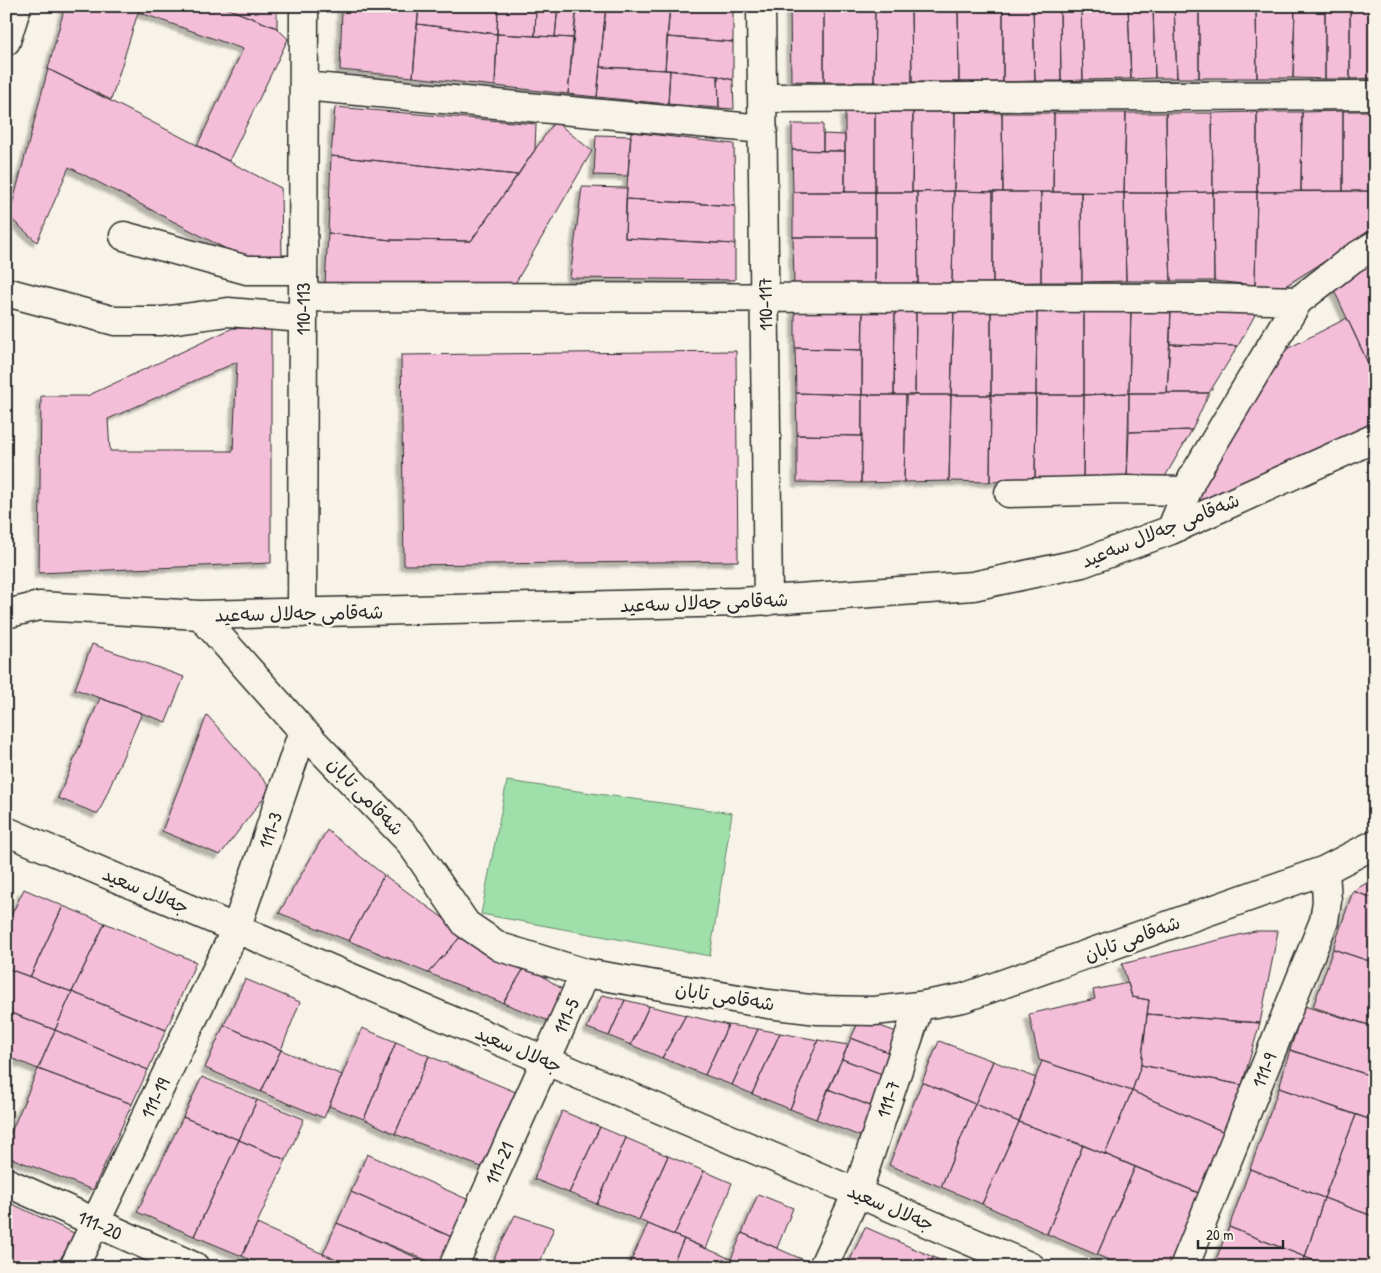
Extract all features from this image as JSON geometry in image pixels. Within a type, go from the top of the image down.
[{"type":"street","points":[[6,42],[18,6]]},
{"type":"street","name":"110-113","points":[[302,613],[304,6]]},
{"type":"street","name":"110-117","points":[[761,6],[768,601]]},
{"type":"street","points":[[304,86],[762,129]]},
{"type":"street","points":[[762,98],[1375,95]]},
{"type":"street","points":[[124,236],[247,270],[303,295]]},
{"type":"street","points":[[1171,530],[1192,479],[1298,301],[1352,259],[1375,245]]},
{"type":"street","points":[[6,292],[115,321],[162,321],[228,312],[303,295],[1206,298],[1298,301]]},
{"type":"street","name":"شەقامی جەلال سەعید","points":[[6,614],[39,606],[200,615],[768,601],[973,586],[1082,563],[1171,530],[1375,438]]},
{"type":"street","points":[[1009,493],[1125,490],[1187,491]]},
{"type":"street","name":"شەقامی تابان","points":[[200,615],[303,730],[410,842],[466,924],[481,936],[500,947],[585,973],[768,1004],[818,1010],[874,1011],[919,1006],[963,998],[1325,870],[1375,844]]},
{"type":"street","name":"111-3","points":[[236,928],[303,730]]},
{"type":"street","name":"جه‌لال سعید","points":[[6,830],[1031,1267]]},
{"type":"street","name":"111-9","points":[[1184,1267],[1324,922],[1327,901],[1325,870]]},
{"type":"street","name":"111-19","points":[[74,1267],[236,928]]},
{"type":"street","name":"111-5","points":[[546,1060],[585,973]]},
{"type":"street","name":"111-7","points":[[823,1267],[857,1192],[919,1006]]},
{"type":"street","name":"111-21","points":[[453,1267],[546,1060]]},
{"type":"street","name":"111-20","points":[[6,1182],[95,1224],[195,1267]]},
{"type":"green space","points":[[507,781],[732,813],[710,956],[481,914]]},
{"type":"building","points":[[65,6],[140,6],[111,100],[48,69]]},
{"type":"building","points":[[140,6],[221,6],[277,28],[288,39],[229,161],[197,146],[243,49],[138,12]]},
{"type":"building","points":[[221,6],[277,6],[277,28]]},
{"type":"building","points":[[342,6],[419,6],[413,77],[340,70]]},
{"type":"building","points":[[419,6],[498,6],[497,34],[417,24]]},
{"type":"building","points":[[498,6],[536,6],[535,36],[497,34]]},
{"type":"building","points":[[536,6],[558,6],[555,37],[535,36]]},
{"type":"building","points":[[558,6],[577,6],[573,38],[555,37]]},
{"type":"building","points":[[577,6],[606,6],[597,97],[568,94]]},
{"type":"building","points":[[606,6],[670,6],[665,70],[600,67]]},
{"type":"building","points":[[670,6],[733,8],[733,42],[667,37]]},
{"type":"building","points":[[790,6],[824,6],[824,82],[791,81]]},
{"type":"building","points":[[824,6],[875,6],[874,82],[824,82]]},
{"type":"building","points":[[875,6],[911,6],[912,82],[874,82]]},
{"type":"building","points":[[911,6],[958,6],[959,82],[912,82]]},
{"type":"building","points":[[958,6],[1003,6],[1003,82],[959,82]]},
{"type":"building","points":[[1003,6],[1033,6],[1035,81],[1003,82]]},
{"type":"building","points":[[1033,6],[1060,6],[1061,81],[1035,81]]},
{"type":"building","points":[[1060,6],[1081,6],[1083,80],[1061,81]]},
{"type":"building","points":[[1081,6],[1128,6],[1131,79],[1083,80]]},
{"type":"building","points":[[1128,6],[1153,6],[1155,78],[1131,79]]},
{"type":"building","points":[[1153,6],[1174,6],[1177,78],[1155,78]]},
{"type":"building","points":[[1174,6],[1199,6],[1199,78],[1177,78]]},
{"type":"building","points":[[1199,6],[1256,6],[1257,78],[1199,78]]},
{"type":"building","points":[[1256,6],[1295,6],[1293,78],[1257,78]]},
{"type":"building","points":[[1295,6],[1325,6],[1325,79],[1293,78]]},
{"type":"building","points":[[1325,6],[1350,6],[1350,79],[1325,79]]},
{"type":"building","points":[[1350,6],[1375,6],[1375,78],[1350,79]]},
{"type":"building","points":[[417,24],[497,34],[495,86],[413,77]]},
{"type":"building","points":[[497,34],[573,38],[568,94],[495,86]]},
{"type":"building","points":[[667,37],[733,42],[733,80],[718,76],[665,70]]},
{"type":"building","points":[[600,67],[670,70],[668,104],[597,97]]},
{"type":"building","points":[[48,69],[281,188],[282,260],[255,264],[69,167],[37,242],[9,217]]},
{"type":"building","points":[[670,70],[718,76],[719,108],[668,104]]},
{"type":"building","points":[[718,76],[733,80],[734,109],[719,108]]},
{"type":"building","points":[[335,107],[536,124],[535,150],[518,175],[331,156]]},
{"type":"building","points":[[1343,111],[1375,111],[1375,191],[1343,191]]},
{"type":"building","points":[[1343,111],[1343,191],[1301,191],[1302,112]]},
{"type":"building","points":[[845,112],[875,112],[875,192],[845,192]]},
{"type":"building","points":[[875,112],[913,112],[912,192],[875,192]]},
{"type":"building","points":[[913,112],[955,112],[954,191],[912,192]]},
{"type":"building","points":[[955,112],[1002,113],[1003,192],[954,191]]},
{"type":"building","points":[[1257,112],[1302,112],[1301,191],[1257,192]]},
{"type":"building","points":[[1257,112],[1257,192],[1213,192],[1212,113]]},
{"type":"building","points":[[1002,113],[1054,113],[1053,192],[1003,192]]},
{"type":"building","points":[[1054,113],[1126,113],[1124,193],[1053,192]]},
{"type":"building","points":[[1126,113],[1166,113],[1167,193],[1124,193]]},
{"type":"building","points":[[1166,113],[1212,113],[1213,192],[1167,193]]},
{"type":"building","points":[[555,121],[592,151],[513,287],[325,284],[328,233],[391,240],[471,241]]},
{"type":"building","points":[[792,124],[823,124],[823,151],[792,150]]},
{"type":"building","points":[[631,132],[734,144],[735,206],[626,199]]},
{"type":"building","points":[[823,134],[845,135],[845,151],[823,151]]},
{"type":"building","points":[[596,135],[631,136],[628,176],[594,175]]},
{"type":"building","points":[[792,150],[845,151],[845,192],[793,192]]},
{"type":"building","points":[[331,156],[518,175],[471,241],[391,240],[328,233]]},
{"type":"building","points":[[582,187],[627,188],[625,238],[735,244],[735,280],[570,278]]},
{"type":"building","points":[[954,191],[993,192],[993,283],[952,283]]},
{"type":"building","points":[[954,191],[952,283],[918,284],[917,192]]},
{"type":"building","points":[[1375,191],[1375,230],[1285,286],[1255,285],[1257,192]]},
{"type":"building","points":[[793,192],[875,192],[875,237],[793,237]]},
{"type":"building","points":[[875,192],[917,192],[918,284],[875,285]]},
{"type":"building","points":[[993,192],[1041,192],[1041,282],[993,283]]},
{"type":"building","points":[[1041,192],[1081,192],[1082,282],[1041,282]]},
{"type":"building","points":[[1081,192],[1124,193],[1126,281],[1082,282]]},
{"type":"building","points":[[1213,192],[1214,281],[1171,281],[1167,193]]},
{"type":"building","points":[[1213,192],[1257,192],[1255,285],[1214,281]]},
{"type":"building","points":[[1124,193],[1167,193],[1171,281],[1126,281]]},
{"type":"building","points":[[626,199],[735,206],[735,244],[625,238]]},
{"type":"building","points":[[793,237],[875,237],[875,285],[794,286]]},
{"type":"building","points":[[1375,262],[1375,378],[1332,286]]},
{"type":"building","points":[[795,309],[863,310],[862,350],[795,348]]},
{"type":"building","points":[[863,310],[895,310],[894,395],[862,395]]},
{"type":"building","points":[[895,310],[916,310],[915,395],[894,395]]},
{"type":"building","points":[[916,310],[954,310],[951,395],[915,395]]},
{"type":"building","points":[[954,310],[991,310],[991,395],[951,395]]},
{"type":"building","points":[[991,310],[1037,310],[1036,395],[991,395]]},
{"type":"building","points":[[1037,310],[1084,310],[1084,395],[1036,395]]},
{"type":"building","points":[[1084,310],[1131,310],[1129,393],[1084,395]]},
{"type":"building","points":[[1131,310],[1171,310],[1167,393],[1129,393]]},
{"type":"building","points":[[1171,310],[1256,313],[1238,346],[1170,344]]},
{"type":"building","points":[[1347,318],[1375,378],[1375,425],[1196,505],[1207,475],[1277,354]]},
{"type":"building","points":[[233,328],[271,329],[271,563],[39,573],[41,396],[87,396]],"holes":[[[237,362],[233,451],[110,451],[108,419]]]},
{"type":"building","points":[[1170,344],[1238,346],[1209,393],[1167,393]]},
{"type":"building","points":[[795,348],[862,350],[862,395],[796,393]]},
{"type":"building","points":[[736,351],[738,561],[404,565],[401,355]]},
{"type":"building","points":[[796,393],[862,395],[862,436],[797,435]]},
{"type":"building","points":[[1129,393],[1209,393],[1192,430],[1129,432]]},
{"type":"building","points":[[1129,393],[1127,480],[1083,480],[1084,395]]},
{"type":"building","points":[[862,395],[906,395],[904,482],[861,483]]},
{"type":"building","points":[[906,395],[951,395],[949,481],[904,482]]},
{"type":"building","points":[[951,395],[991,395],[990,482],[949,481]]},
{"type":"building","points":[[991,395],[1036,395],[1035,480],[990,482]]},
{"type":"building","points":[[1036,395],[1084,395],[1083,480],[1035,480]]},
{"type":"building","points":[[1192,430],[1163,480],[1127,480],[1129,432]]},
{"type":"building","points":[[797,435],[862,436],[861,483],[797,482]]},
{"type":"building","points":[[92,644],[184,677],[166,722],[75,689]]},
{"type":"building","points":[[100,698],[142,713],[98,814],[58,798]]},
{"type":"building","points":[[207,715],[271,788],[220,855],[162,831]]},
{"type":"building","points":[[327,830],[384,875],[349,941],[279,913]]},
{"type":"building","points":[[384,875],[464,933],[428,973],[349,941]]},
{"type":"building","points":[[1375,878],[1375,899],[1353,891]]},
{"type":"building","points":[[24,889],[63,906],[30,977],[6,968],[6,926]]},
{"type":"building","points":[[1353,891],[1375,899],[1375,963],[1333,949]]},
{"type":"building","points":[[63,906],[105,923],[72,992],[30,977]]},
{"type":"building","points":[[105,923],[196,962],[166,1030],[72,992]]},
{"type":"building","points":[[1255,931],[1278,931],[1260,1023],[1147,1014],[1149,1000],[1132,997],[1122,964]]},
{"type":"building","points":[[464,933],[526,965],[503,1003],[428,973]]},
{"type":"building","points":[[1333,949],[1375,963],[1375,1027],[1313,1007]]},
{"type":"building","points":[[526,965],[568,993],[549,1021],[503,1003]]},
{"type":"building","points":[[6,968],[72,992],[55,1030],[6,1011]]},
{"type":"building","points":[[245,979],[300,1002],[281,1050],[224,1025]]},
{"type":"building","points":[[1128,983],[1132,997],[1149,1000],[1141,1065],[1132,1091],[1039,1060],[1029,1014],[1095,999],[1093,990]]},
{"type":"building","points":[[72,992],[166,1030],[148,1070],[55,1030]]},
{"type":"building","points":[[602,995],[625,1000],[609,1036],[587,1028]]},
{"type":"building","points":[[625,1000],[649,1006],[631,1045],[609,1036]]},
{"type":"building","points":[[649,1006],[686,1015],[662,1058],[631,1045]]},
{"type":"building","points":[[1304,1006],[1375,1027],[1375,1077],[1290,1050]]},
{"type":"building","points":[[6,1011],[55,1030],[38,1069],[6,1056]]},
{"type":"building","points":[[1147,1014],[1260,1023],[1242,1085],[1141,1065]]},
{"type":"building","points":[[686,1015],[728,1025],[705,1075],[662,1058]]},
{"type":"building","points":[[860,1019],[908,1036],[898,1056],[851,1038]]},
{"type":"building","points":[[224,1025],[281,1050],[261,1092],[205,1068]]},
{"type":"building","points":[[728,1025],[758,1029],[732,1085],[705,1075]]},
{"type":"building","points":[[362,1028],[396,1042],[364,1119],[329,1106]]},
{"type":"building","points":[[758,1029],[780,1033],[752,1094],[732,1085]]},
{"type":"building","points":[[55,1030],[148,1070],[132,1104],[38,1069]]},
{"type":"building","points":[[780,1033],[818,1040],[790,1109],[752,1094]]},
{"type":"building","points":[[851,1038],[898,1056],[890,1077],[842,1059]]},
{"type":"building","points":[[818,1040],[848,1045],[816,1119],[790,1109]]},
{"type":"building","points":[[939,1041],[993,1061],[975,1104],[922,1082]]},
{"type":"building","points":[[396,1042],[429,1056],[395,1134],[364,1119]]},
{"type":"building","points":[[281,1050],[342,1075],[324,1118],[261,1092]]},
{"type":"building","points":[[1290,1050],[1375,1077],[1375,1121],[1279,1088]]},
{"type":"building","points":[[429,1056],[518,1093],[484,1168],[395,1134]]},
{"type":"building","points":[[842,1059],[890,1077],[878,1109],[828,1089]]},
{"type":"building","points":[[993,1061],[1036,1078],[1019,1122],[975,1104]]},
{"type":"building","points":[[1042,1061],[1132,1091],[1105,1154],[1019,1122]]},
{"type":"building","points":[[1141,1065],[1242,1085],[1224,1132],[1132,1091]]},
{"type":"building","points":[[38,1069],[132,1104],[93,1190],[6,1156],[6,1144]]},
{"type":"building","points":[[202,1077],[257,1100],[239,1140],[183,1117]]},
{"type":"building","points":[[922,1082],[975,1104],[941,1187],[889,1165]]},
{"type":"building","points":[[1279,1088],[1356,1115],[1324,1198],[1250,1169]]},
{"type":"building","points":[[828,1089],[878,1109],[865,1138],[816,1119]]},
{"type":"building","points":[[1132,1091],[1224,1132],[1199,1193],[1105,1154]]},
{"type":"building","points":[[257,1100],[304,1119],[286,1160],[239,1140]]},
{"type":"building","points":[[975,1104],[1019,1122],[982,1204],[941,1187]]},
{"type":"building","points":[[562,1111],[600,1127],[569,1193],[534,1179]]},
{"type":"building","points":[[1356,1115],[1375,1121],[1375,1217],[1324,1198]]},
{"type":"building","points":[[183,1117],[239,1140],[194,1236],[137,1212]]},
{"type":"building","points":[[1019,1122],[1083,1145],[1047,1234],[982,1204]]},
{"type":"building","points":[[600,1127],[626,1138],[597,1204],[569,1193]]},
{"type":"building","points":[[626,1138],[668,1156],[639,1220],[597,1204]]},
{"type":"building","points":[[239,1140],[286,1160],[242,1256],[194,1236]]},
{"type":"building","points":[[1083,1145],[1135,1167],[1097,1255],[1047,1234]]},
{"type":"building","points":[[367,1154],[471,1201],[454,1238],[351,1192]]},
{"type":"building","points":[[668,1156],[704,1171],[674,1235],[639,1220]]},
{"type":"building","points":[[1135,1167],[1203,1195],[1173,1267],[1126,1267],[1097,1255]]},
{"type":"building","points":[[1250,1169],[1324,1198],[1305,1257],[1229,1227]]},
{"type":"building","points":[[704,1171],[732,1183],[706,1249],[674,1235]]},
{"type":"building","points":[[351,1192],[454,1238],[443,1267],[337,1223]]},
{"type":"building","points":[[758,1194],[793,1208],[777,1248],[742,1233]]},
{"type":"building","points":[[1324,1198],[1375,1217],[1375,1267],[1329,1267],[1305,1257]]},
{"type":"building","points":[[6,1201],[76,1234],[55,1267],[6,1267]]},
{"type":"building","points":[[515,1215],[554,1228],[538,1267],[503,1267],[492,1262]]},
{"type":"building","points":[[337,1223],[438,1267],[354,1267],[323,1254]]},
{"type":"building","points":[[257,1224],[354,1267],[266,1267],[242,1256]]},
{"type":"building","points":[[648,1224],[684,1239],[671,1267],[628,1267]]},
{"type":"building","points":[[865,1227],[933,1257],[929,1267],[847,1267]]},
{"type":"building","points":[[1229,1227],[1305,1257],[1302,1267],[1213,1267]]},
{"type":"building","points":[[742,1233],[811,1263],[810,1267],[750,1267],[731,1259]]},
{"type":"building","points":[[684,1239],[731,1259],[727,1267],[671,1267]]},
{"type":"building","points":[[933,1257],[955,1267],[929,1267]]},
{"type":"building","points":[[1305,1257],[1329,1267],[1302,1267]]},
{"type":"building","points":[[731,1259],[750,1267],[727,1267]]}]
